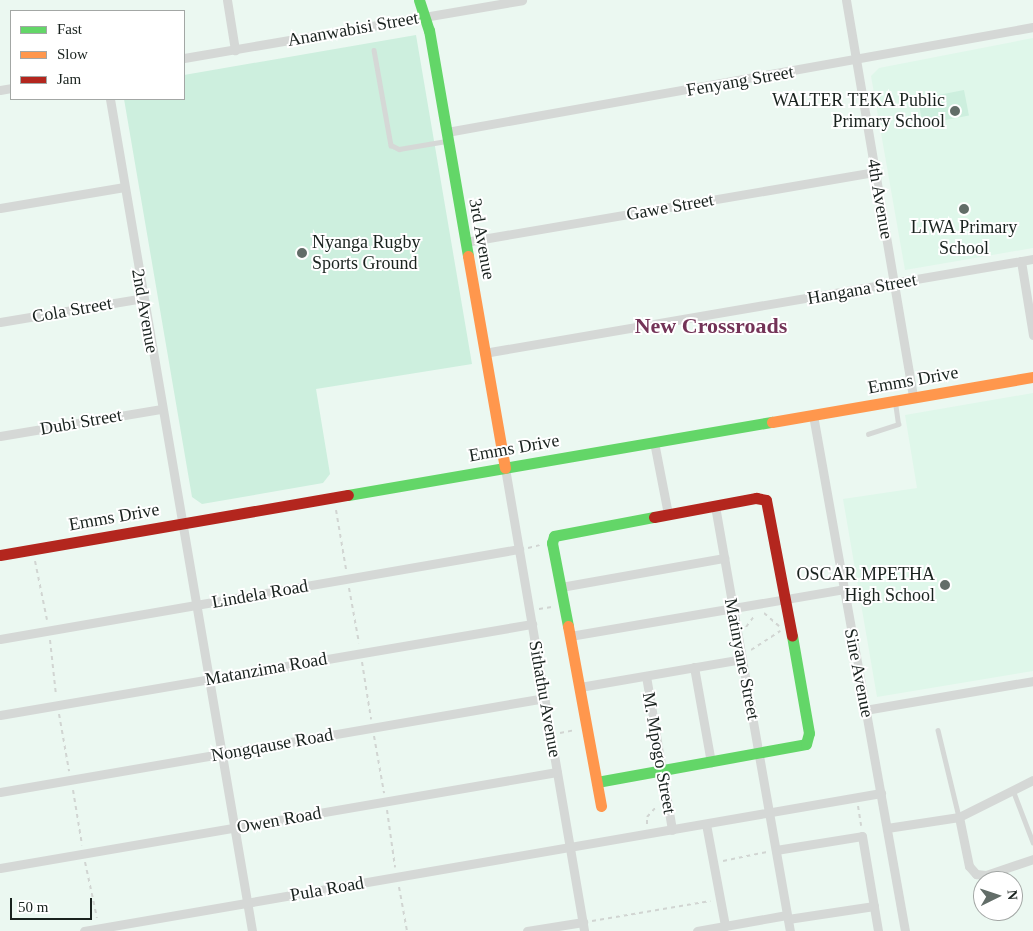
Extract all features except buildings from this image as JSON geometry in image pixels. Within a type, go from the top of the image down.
[{"type":"street","points":[[227,0],[235,50]]},
{"type":"street","name":"3rd Avenue","points":[[419,0],[447,136],[504,468]]},
{"type":"street","name":"Ananwabisi Street","points":[[185,58],[522,0]]},
{"type":"street","name":"4th Avenue","points":[[846,0],[913,397]]},
{"type":"street","name":"Fenyang Street","points":[[447,136],[1033,27]]},
{"type":"street","name":"2nd Avenue","points":[[110,100],[181,524],[252,931]]},
{"type":"street","name":"Gawe Street","points":[[465,242],[875,172]]},
{"type":"street","points":[[0,208],[124,187]]},
{"type":"street","name":"Hangana Street","points":[[484,353],[1033,259]]},
{"type":"street","points":[[1021,261],[1033,335]]},
{"type":"street","name":"Cola Street","points":[[0,322],[143,298]]},
{"type":"street","name":"Emms Drive","points":[[0,555],[1033,377]]},
{"type":"street","name":"Dubi Street","points":[[0,436],[162,409]]},
{"type":"street","name":"Sine Avenue","points":[[813,415],[905,931]]},
{"type":"street","points":[[654,442],[668,514]]},
{"type":"street","name":"Sithathu Avenue","points":[[504,468],[584,926]]},
{"type":"street","points":[[597,782],[801,747],[808,740],[786,599],[770,508],[766,500],[756,498],[557,534],[552,543],[601,806]]},
{"type":"street","name":"Matinyane Street","points":[[715,506],[790,931]]},
{"type":"street","name":"Lindela Road","points":[[0,639],[519,549]]},
{"type":"street","points":[[561,587],[724,558]]},
{"type":"street","points":[[570,636],[844,589]]},
{"type":"street","name":"Matanzima Road","points":[[0,715],[532,624]]},
{"type":"street","points":[[580,687],[742,659]]},
{"type":"street","points":[[694,667],[711,762]]},
{"type":"street","name":"M. Mpogo Street","points":[[646,676],[672,830]]},
{"type":"street","points":[[865,710],[1033,681]]},
{"type":"street","name":"Nongqause Road","points":[[0,792],[545,698]]},
{"type":"street","name":"Owen Road","points":[[0,868],[557,772]]},
{"type":"street","points":[[887,828],[959,817],[1033,780]]},
{"type":"street","name":"Pula Road","points":[[84,931],[881,793]]},
{"type":"street","points":[[959,817],[969,866],[976,874],[986,875],[1033,859]]},
{"type":"street","points":[[706,824],[725,926]]},
{"type":"street","points":[[776,850],[862,836],[878,931]]},
{"type":"street","points":[[697,931],[874,906]]},
{"type":"street","points":[[527,931],[584,926]]},
{"type":"lane","points":[[374,50],[391,145],[399,149],[447,136]]},
{"type":"lane","points":[[868,434],[898,424],[895,401]]},
{"type":"lane","points":[[938,730],[959,817]]},
{"type":"lane","points":[[1013,790],[1033,842]]},
{"type":"path","points":[[334,497],[407,931]]},
{"type":"path","points":[[519,549],[552,543]]},
{"type":"path","points":[[33,549],[49,630],[57,705],[98,929]]},
{"type":"path","points":[[530,610],[564,605]]},
{"type":"path","points":[[738,636],[760,610],[784,630],[776,632],[742,659]]},
{"type":"path","points":[[551,734],[587,728]]},
{"type":"path","points":[[856,797],[862,836]]},
{"type":"path","points":[[646,834],[647,817],[667,798]]},
{"type":"path","points":[[713,864],[776,850]]},
{"type":"path","points":[[584,926],[720,899]]},
{"type":"shaded area","name":"Nyanga Rugby Sports Ground","points":[[416,35],[472,364],[316,389],[330,474],[323,483],[202,504],[192,497],[124,100],[185,100],[185,75]]},
{"type":"shaded area","points":[[1033,38],[1033,248],[905,270],[871,76],[879,68]]},
{"type":"shaded area","points":[[964,90],[969,116],[923,124],[918,99]]},
{"type":"shaded area","name":"OSCAR MPETHA High School","points":[[1033,393],[1033,671],[877,697],[843,499],[917,488],[905,415]]},
{"type":"traffic: fast","points":[[419,0],[429,30],[468,256]]},
{"type":"traffic: fast","points":[[348,495],[772,422]]},
{"type":"traffic: fast","points":[[568,626],[552,543],[554,536],[654,517]]},
{"type":"traffic: fast","points":[[597,782],[806,744],[809,733],[792,636]]},
{"type":"traffic: slow","points":[[468,256],[505,468]]},
{"type":"traffic: slow","points":[[772,422],[1033,377]]},
{"type":"traffic: slow","points":[[568,626],[601,806]]},
{"type":"traffic: jam","points":[[0,555],[348,495]]},
{"type":"traffic: jam","points":[[654,517],[756,498],[766,500],[792,636]]},
{"type":"place","name":"WALTER TEKA Public Primary School","points":[[955,111]]},
{"type":"place","name":"LIWA Primary School","points":[[964,209]]},
{"type":"place","name":"Nyanga Rugby Sports Ground","points":[[302,253]]},
{"type":"place","name":"OSCAR MPETHA High School","points":[[945,585]]},
{"type":"district","name":"New Crossroads","points":[[711,326]]}]
